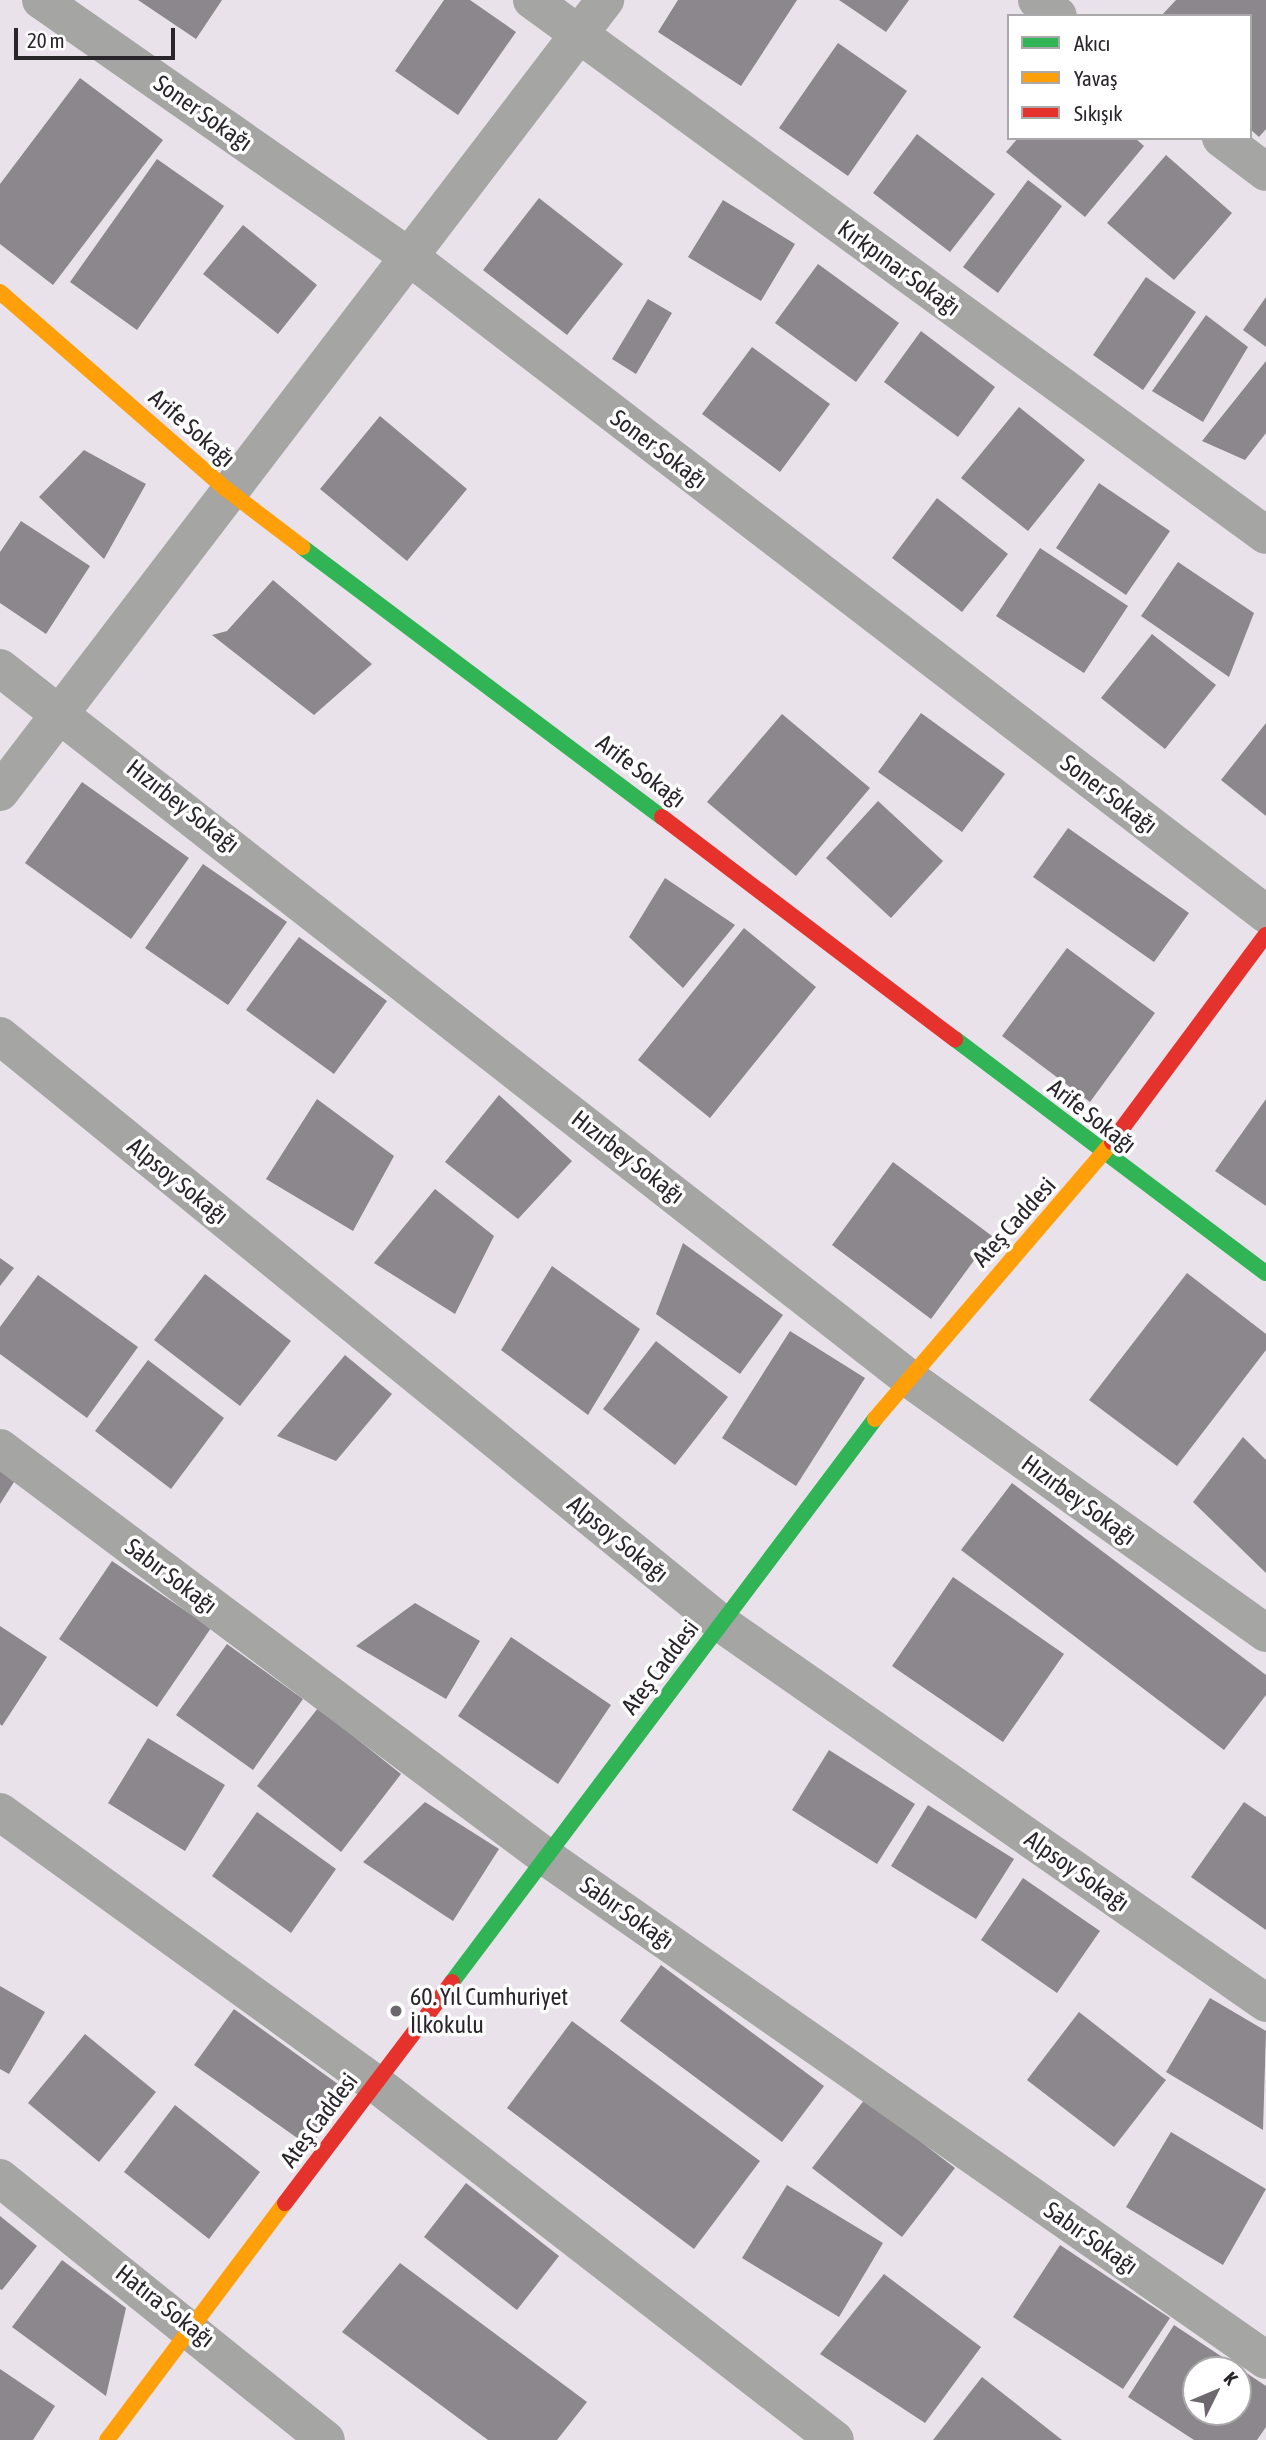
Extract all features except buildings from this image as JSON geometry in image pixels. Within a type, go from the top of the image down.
[{"type":"street","name":"Soner Sokağı","points":[[41,0],[411,258],[1266,914]]},
{"type":"street","name":"Kırkpınar Sokağı","points":[[532,0],[1266,535]]},
{"type":"street","points":[[0,792],[226,489],[411,258],[605,0]]},
{"type":"street","points":[[1037,0],[1055,14]]},
{"type":"street","points":[[1224,140],[1266,172]]},
{"type":"street","name":"Arife Sokağı","points":[[0,292],[226,489],[912,1002],[1103,1156],[1266,1273]]},
{"type":"street","name":"Hızırbey Sokağı","points":[[0,668],[62,711],[907,1377],[1266,1633]]},
{"type":"street","name":"Ateş Caddesi","points":[[107,2440],[907,1377],[1103,1156],[1266,935]]},
{"type":"street","name":"Alpsoy Sokağı","points":[[0,1036],[722,1623],[1266,2003]]},
{"type":"street","name":"Sabır Sokağı","points":[[0,1448],[546,1857],[1266,2360]]},
{"type":"street","points":[[0,1812],[375,2083],[835,2440]]},
{"type":"street","name":"Hatıra Sokağı","points":[[0,2178],[192,2327],[326,2440]]},
{"type":"traffic: fast","points":[[302,547],[662,817]]},
{"type":"traffic: fast","points":[[955,1039],[1266,1273]]},
{"type":"traffic: fast","points":[[452,1982],[875,1419]]},
{"type":"traffic: slow","points":[[0,292],[226,489],[302,547]]},
{"type":"traffic: slow","points":[[875,1419],[1112,1142]]},
{"type":"traffic: slow","points":[[107,2440],[285,2203]]},
{"type":"traffic: jam","points":[[662,817],[955,1039]]},
{"type":"traffic: jam","points":[[1112,1142],[1266,935]]},
{"type":"traffic: jam","points":[[285,2203],[452,1982]]},
{"type":"place","name":"60. Yıl Cumhuriyet İlkokulu","points":[[396,2011]]}]
